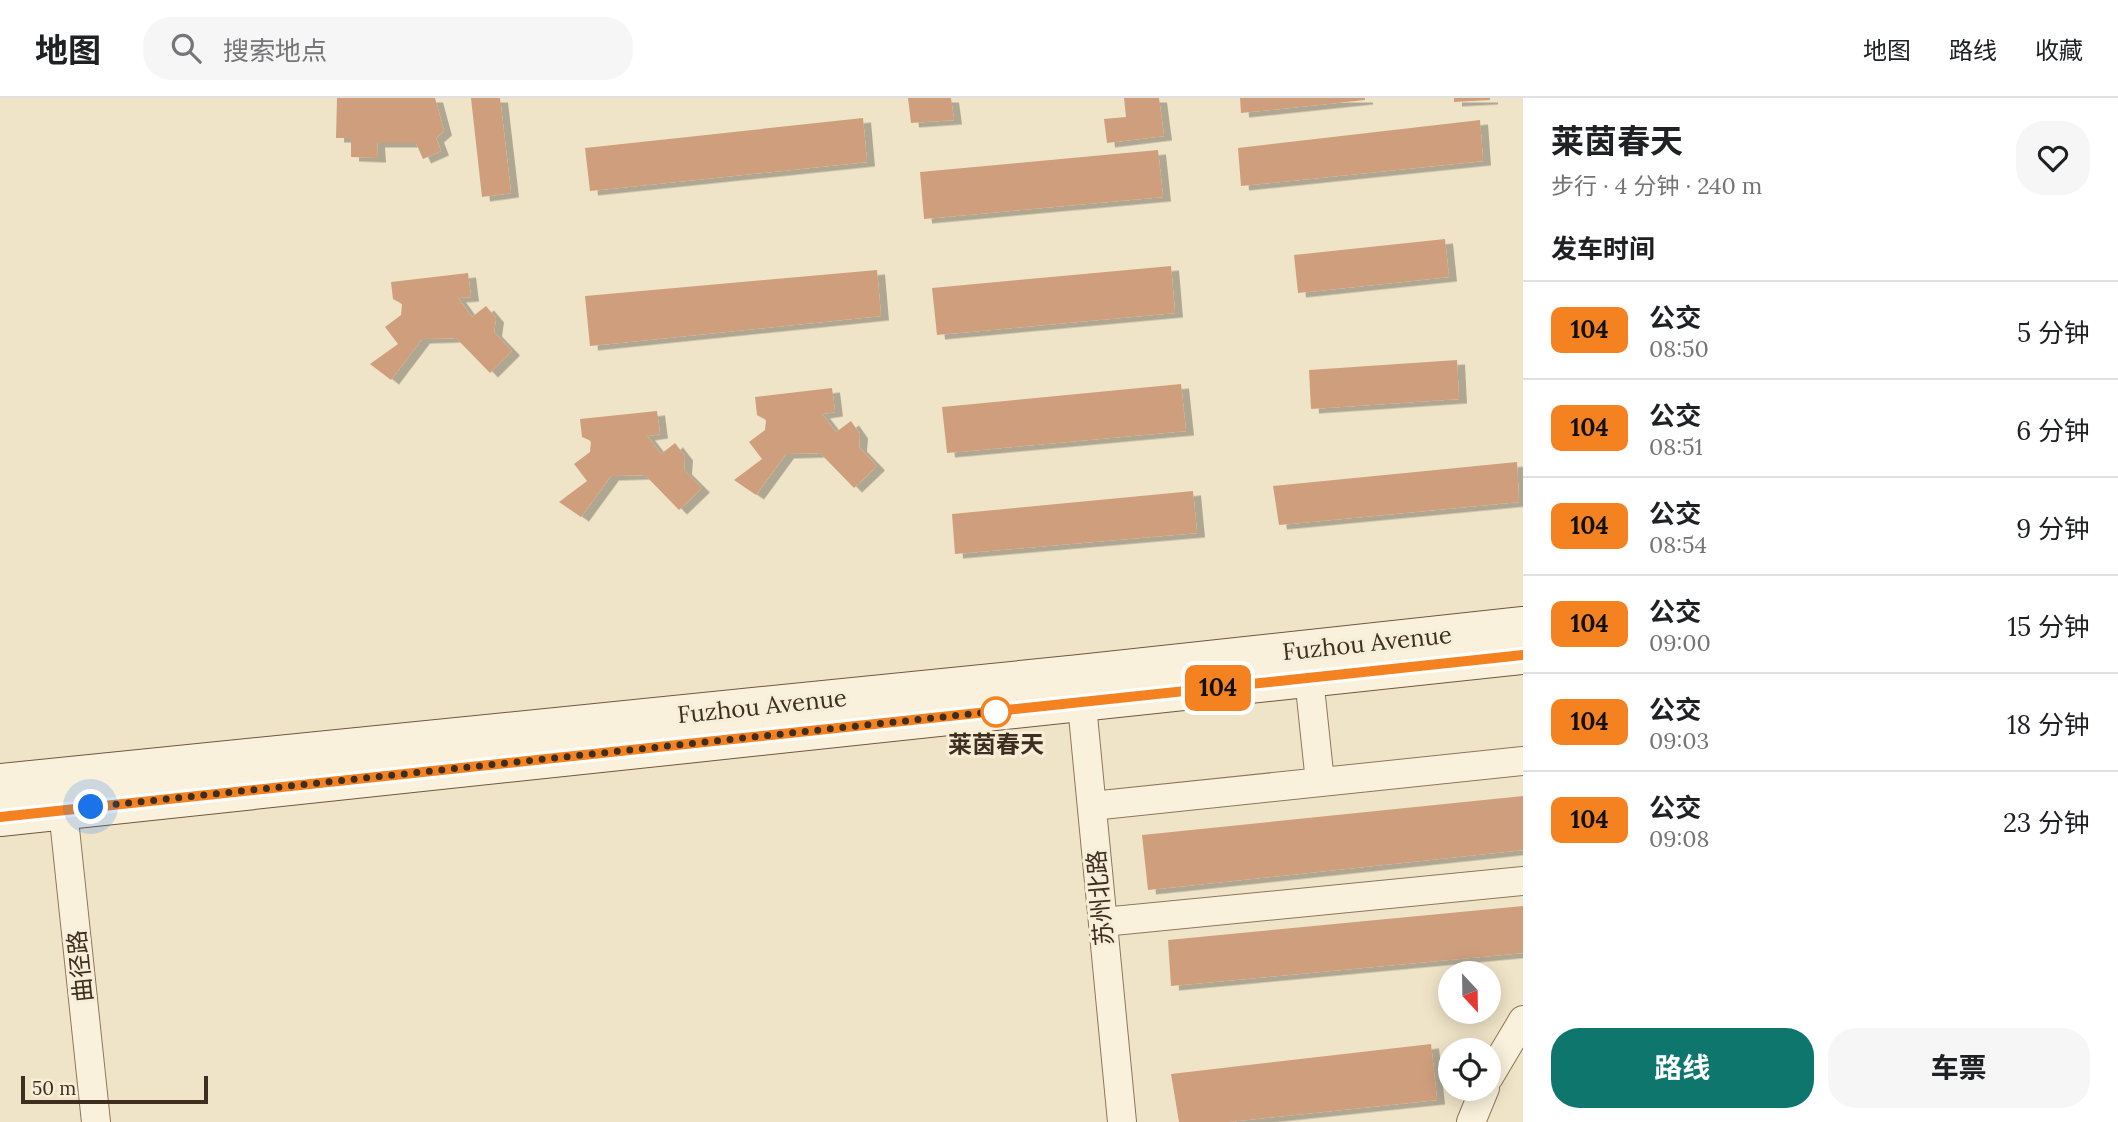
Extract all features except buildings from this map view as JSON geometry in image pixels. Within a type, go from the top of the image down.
[{"type":"main road","name":"Fuzhou Avenue","points":[[1308,664],[1523,626]]},
{"type":"main road","name":"Fuzhou Avenue","points":[[0,817],[1081,688],[1308,664],[1523,655]]},
{"type":"main road","name":"Fuzhou Avenue","points":[[0,783],[1081,688]]},
{"type":"street","points":[[1308,664],[1320,782]]},
{"type":"street","name":"苏州北路","points":[[1081,688],[1122,1122]]},
{"type":"street","points":[[1092,806],[1523,761]]},
{"type":"street","name":"曲径路","points":[[63,810],[96,1122]]},
{"type":"street","points":[[1103,922],[1523,881]]},
{"type":"street","points":[[1501,1057],[1523,1020]]},
{"type":"street","points":[[1471,1122],[1480,1101]]},
{"type":"bus line","name":"104","points":[[0,817],[1523,655]]},
{"type":"place","name":"莱茵春天","points":[[996,712]]},
{"type":"route","points":[[91,807],[999,711],[996,712]]}]
